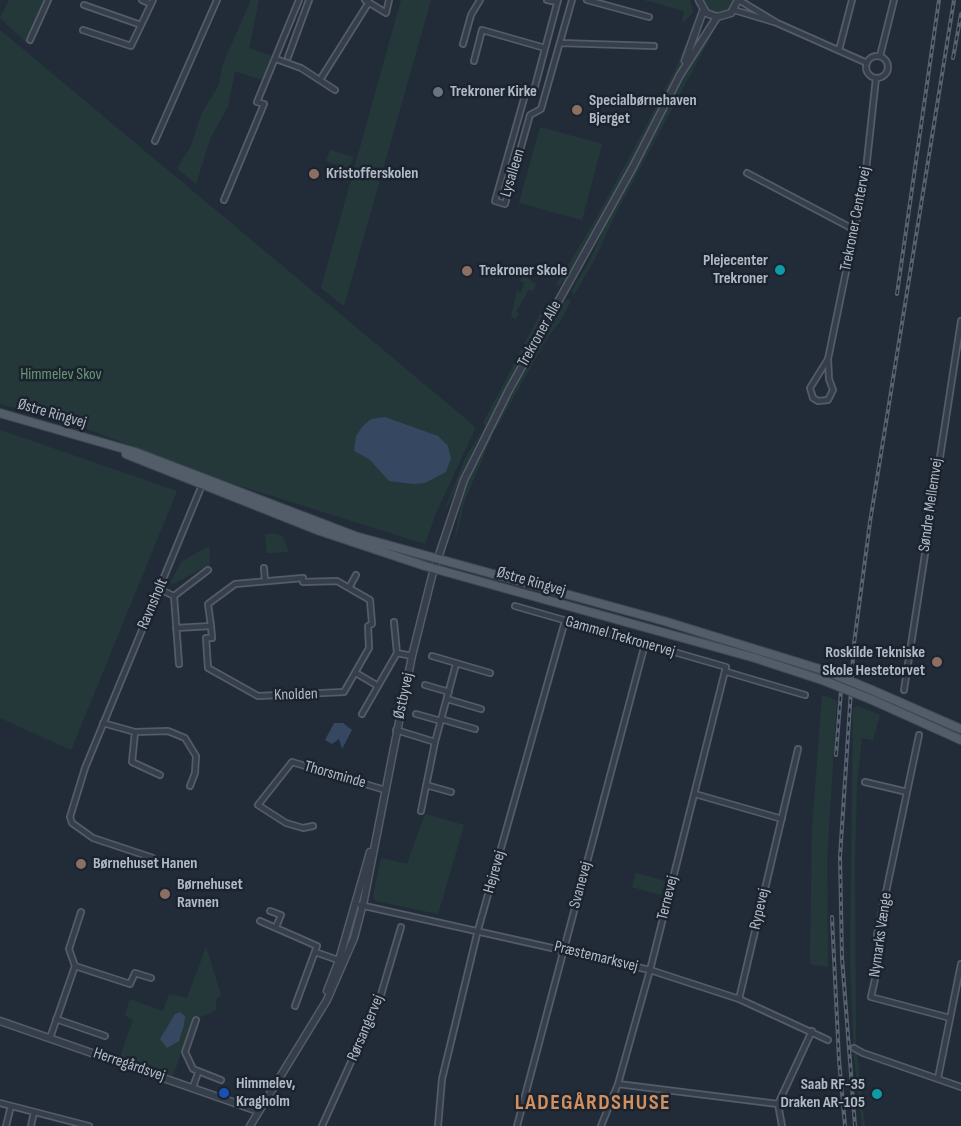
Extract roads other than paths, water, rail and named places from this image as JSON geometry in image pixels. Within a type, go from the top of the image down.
[{"type":"main road","name":"Østre Ringvej","points":[[0,413],[97,441],[320,531],[434,569],[755,658],[825,681],[961,740]]},
{"type":"main road","name":"Østre Ringvej","points":[[203,482],[355,536],[664,621],[826,671],[961,729]]},
{"type":"street","points":[[30,40],[48,0]]},
{"type":"street","points":[[83,30],[131,46],[152,2],[142,0]]},
{"type":"street","points":[[154,141],[217,0]]},
{"type":"street","points":[[224,200],[264,104],[257,102],[298,0]]},
{"type":"street","points":[[288,57],[309,0]]},
{"type":"street","points":[[320,80],[367,1],[386,13],[389,0]]},
{"type":"street","points":[[463,44],[471,15],[480,0]]},
{"type":"street","name":"Lysalleen","points":[[547,0],[557,1],[545,48],[534,90],[525,95],[495,201],[505,204],[530,115],[541,109],[572,0]]},
{"type":"street","points":[[587,0],[649,17]]},
{"type":"street","points":[[699,0],[703,10],[717,17],[734,10],[738,0],[777,23]]},
{"type":"street","points":[[839,50],[852,0]]},
{"type":"street","points":[[880,56],[894,0]]},
{"type":"street","points":[[84,5],[141,25]]},
{"type":"street","name":"Trekroner Alle","points":[[680,75],[703,10]]},
{"type":"street","points":[[734,10],[777,23],[867,63]]},
{"type":"street","name":"Trekroner Alle","points":[[434,569],[464,480],[488,428],[627,177],[680,75],[717,17]]},
{"type":"street","points":[[474,61],[482,30],[545,48]]},
{"type":"street","points":[[560,43],[654,46]]},
{"type":"street","points":[[875,56],[880,56],[886,61],[888,68],[885,75],[876,78],[868,73],[867,63],[875,56]]},
{"type":"street","points":[[276,59],[301,68],[335,90]]},
{"type":"street","name":"Trekroner Centervej","points":[[828,359],[810,388],[810,393],[818,401],[823,402],[832,395],[828,359],[866,170],[876,78]]},
{"type":"street","points":[[520,113],[530,115]]},
{"type":"street","points":[[747,173],[855,230]]},
{"type":"street","name":"Søndre Mellemvej","points":[[904,690],[961,321]]},
{"type":"street","name":"Ravnsholt","points":[[153,858],[93,838],[72,823],[70,817],[85,768],[203,482]]},
{"type":"street","points":[[264,568],[265,581]]},
{"type":"street","name":"Østbyvej","points":[[250,1126],[317,1014],[342,961],[363,905],[396,730],[434,569]]},
{"type":"street","points":[[174,596],[208,570]]},
{"type":"street","points":[[349,588],[356,575]]},
{"type":"street","name":"Knolden","points":[[303,578],[303,582],[338,581],[349,588],[370,600],[372,624],[368,626],[369,648],[344,693],[258,696],[208,668],[206,638],[212,638],[208,604],[235,584],[303,578]]},
{"type":"street","points":[[159,589],[174,596]]},
{"type":"street","points":[[174,596],[179,664]]},
{"type":"street","name":"Gammel Trekronervej","points":[[515,606],[645,644],[805,695]]},
{"type":"street","name":"Hejrevej","points":[[438,1126],[442,1079],[478,930],[565,621]]},
{"type":"street","points":[[362,714],[397,653],[394,622]]},
{"type":"street","points":[[176,628],[211,626]]},
{"type":"street","name":"Svanevej","points":[[517,1126],[645,644]]},
{"type":"street","points":[[397,653],[412,656]]},
{"type":"street","points":[[432,656],[490,673]]},
{"type":"street","points":[[421,811],[435,742],[456,663]]},
{"type":"street","name":"Ternevej","points":[[602,1126],[618,1084],[650,970],[727,670]]},
{"type":"street","points":[[356,673],[378,686]]},
{"type":"street","points":[[425,685],[448,692]]},
{"type":"street","points":[[447,699],[481,709]]},
{"type":"street","points":[[416,714],[475,729]]},
{"type":"street","points":[[103,723],[135,732],[168,731],[185,738],[196,756],[195,773],[189,786]]},
{"type":"street","points":[[396,730],[435,742]]},
{"type":"street","points":[[135,732],[132,762],[160,775]]},
{"type":"street","name":"Nymarks Vænge","points":[[919,735],[877,935],[880,957],[872,998],[950,1018]]},
{"type":"street","name":"Rypevej","points":[[739,999],[798,749]]},
{"type":"street","name":"Thorsminde","points":[[313,826],[303,828],[286,823],[258,805],[292,762],[385,790]]},
{"type":"street","points":[[865,782],[907,792]]},
{"type":"street","points":[[426,785],[451,792]]},
{"type":"street","points":[[695,794],[782,819]]},
{"type":"street","name":"Østbyvej","points":[[342,961],[355,903],[378,824]]},
{"type":"street","name":"Præstemarksvej","points":[[355,903],[564,948],[650,970],[739,999],[828,1040]]},
{"type":"street","points":[[270,910],[281,915],[276,927]]},
{"type":"street","points":[[50,1038],[75,966],[69,950],[81,912]]},
{"type":"street","points":[[260,921],[276,927],[278,931],[317,946],[295,1006]]},
{"type":"street","name":"Rørsangervej","points":[[322,1126],[380,998],[401,927]]},
{"type":"street","points":[[315,952],[342,961]]},
{"type":"street","points":[[938,1078],[961,964]]},
{"type":"street","points":[[75,966],[130,984],[135,973],[151,978]]},
{"type":"street","points":[[56,1019],[105,1036]]},
{"type":"street","points":[[196,1020],[185,1052],[193,1069],[198,1073],[221,1080]]},
{"type":"street","name":"Herregårdsvej","points":[[0,1021],[258,1111]]},
{"type":"street","points":[[782,1126],[778,1104],[812,1031]]},
{"type":"street","points":[[854,1047],[863,1053],[961,1087]]},
{"type":"street","points":[[193,1087],[198,1073]]},
{"type":"street","points":[[618,1084],[778,1104]]},
{"type":"street","points":[[0,1103],[90,1126]]},
{"type":"street","points":[[6,1126],[11,1106]]},
{"type":"street","points":[[31,1126],[34,1112]]},
{"type":"water","points":[[385,417],[438,436],[448,446],[451,458],[446,472],[425,483],[389,481],[369,459],[354,451],[356,436],[362,427],[371,419]]},
{"type":"water","points":[[334,723],[343,723],[352,730],[342,749],[339,739],[332,744],[325,740]]},
{"type":"water","points":[[180,1012],[185,1016],[179,1041],[167,1048],[160,1039],[175,1014]]},
{"type":"railway","points":[[897,294],[939,0]]},
{"type":"railway","points":[[855,1126],[842,958],[840,857],[854,644],[870,522],[954,0]]},
{"type":"railway","points":[[953,58],[961,14]]},
{"type":"railway","points":[[836,755],[843,665]]},
{"type":"railway","points":[[832,917],[839,1060],[845,1126]]},
{"type":"place","name":"Trekroner Kirke","points":[[438,92]]},
{"type":"place","name":"Specialbørnehaven Bjerget","points":[[577,110]]},
{"type":"place","name":"Kristofferskolen","points":[[314,174]]},
{"type":"place","name":"Plejecenter Trekroner","points":[[780,270]]},
{"type":"place","name":"Trekroner Skole","points":[[467,271]]},
{"type":"place","name":"Roskilde Tekniske Skole Hestetorvet","points":[[937,662]]},
{"type":"place","name":"Børnehuset Hanen","points":[[81,864]]},
{"type":"place","name":"Børnehuset Ravnen","points":[[165,894]]},
{"type":"place","name":"Himmelev, Kragholm","points":[[224,1093]]},
{"type":"place","name":"Saab RF-35 Draken AR-105","points":[[877,1094]]},
{"type":"district","name":"LADEGÅRDSHUSE","points":[[593,1103]]},
{"type":"park label","name":"Himmelev Skov","points":[[61,375]]}]
